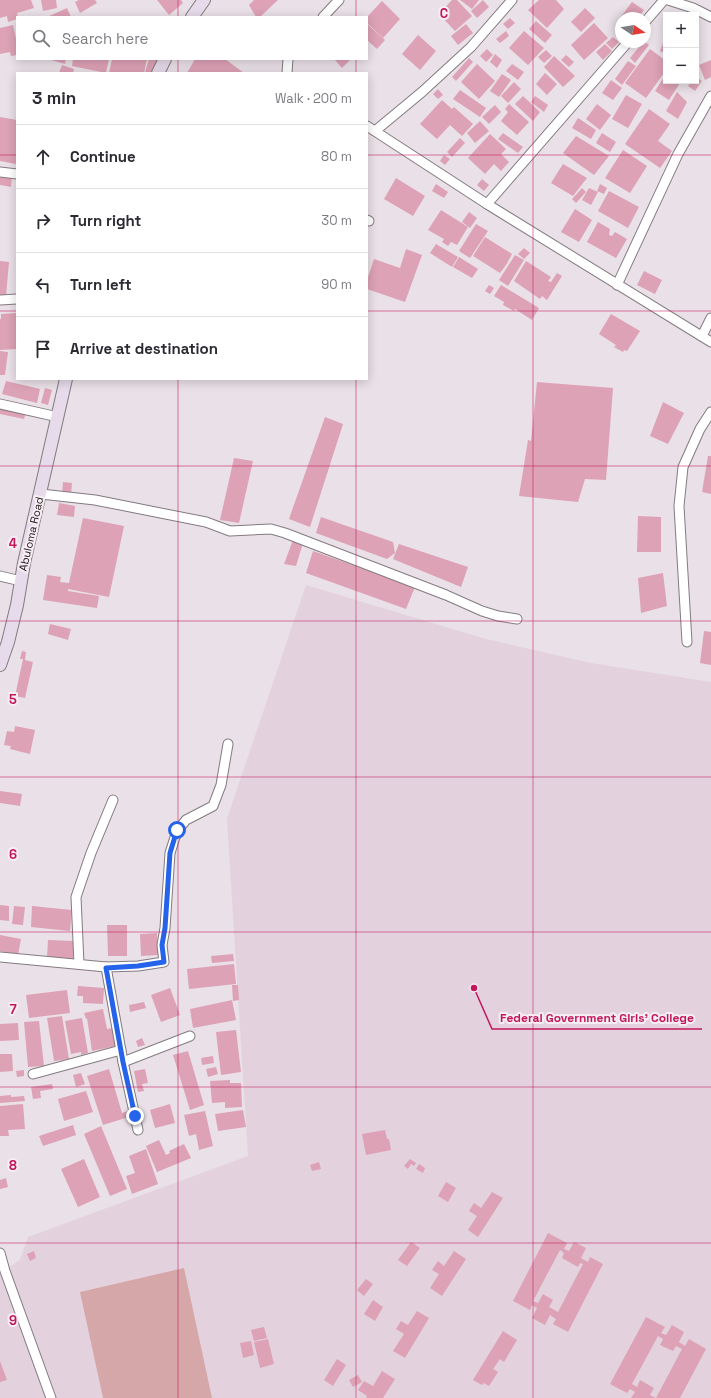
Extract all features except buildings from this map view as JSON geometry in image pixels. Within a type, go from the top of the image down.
[{"type":"street","points":[[193,16],[204,0]]},
{"type":"street","points":[[324,16],[339,0]]},
{"type":"street","points":[[512,0],[471,47],[422,92],[371,129],[487,204],[711,342]]},
{"type":"street","points":[[651,15],[664,0]]},
{"type":"street","points":[[668,0],[693,8],[711,17]]},
{"type":"street","points":[[487,204],[623,48]]},
{"type":"street","points":[[158,72],[164,60]]},
{"type":"street","points":[[287,72],[288,60]]},
{"type":"street","points":[[617,285],[678,154],[711,96]]},
{"type":"street","points":[[0,172],[16,174]]},
{"type":"street","points":[[0,300],[16,299]]},
{"type":"street","points":[[702,336],[711,318]]},
{"type":"street","name":"Abuloma Road","points":[[0,665],[8,642],[17,605],[20,581],[66,380]]},
{"type":"street","points":[[0,404],[58,417]]},
{"type":"street","points":[[687,642],[679,506],[683,467],[700,430],[711,412]]},
{"type":"street","points":[[40,494],[95,500],[206,522],[230,530],[271,529],[285,533],[498,616],[517,619]]},
{"type":"street","points":[[0,576],[20,581]]},
{"type":"street","points":[[0,957],[106,968],[138,966],[164,962],[162,945],[165,928],[170,853],[177,830],[186,820],[213,806],[221,785],[228,744]]},
{"type":"street","points":[[79,964],[76,897],[91,853],[113,800]]},
{"type":"street","points":[[106,968],[123,1062],[138,1130]]},
{"type":"street","points":[[123,1062],[190,1036]]},
{"type":"street","points":[[33,1074],[121,1050]]},
{"type":"street","points":[[0,1253],[51,1398]]},
{"type":"shaded area","points":[[306,585],[486,639],[591,663],[711,682],[711,1398],[0,1398],[0,1272],[20,1260],[28,1237],[248,1156],[227,819]]},
{"type":"shaded area","points":[[184,1268],[212,1398],[103,1398],[80,1292]]},
{"type":"place","name":"Federal Government Girls' College","points":[[474,988]]},
{"type":"route","points":[[135,1116],[123,1062],[106,968],[138,966],[164,962],[162,945],[165,928],[170,853],[177,830]]}]
